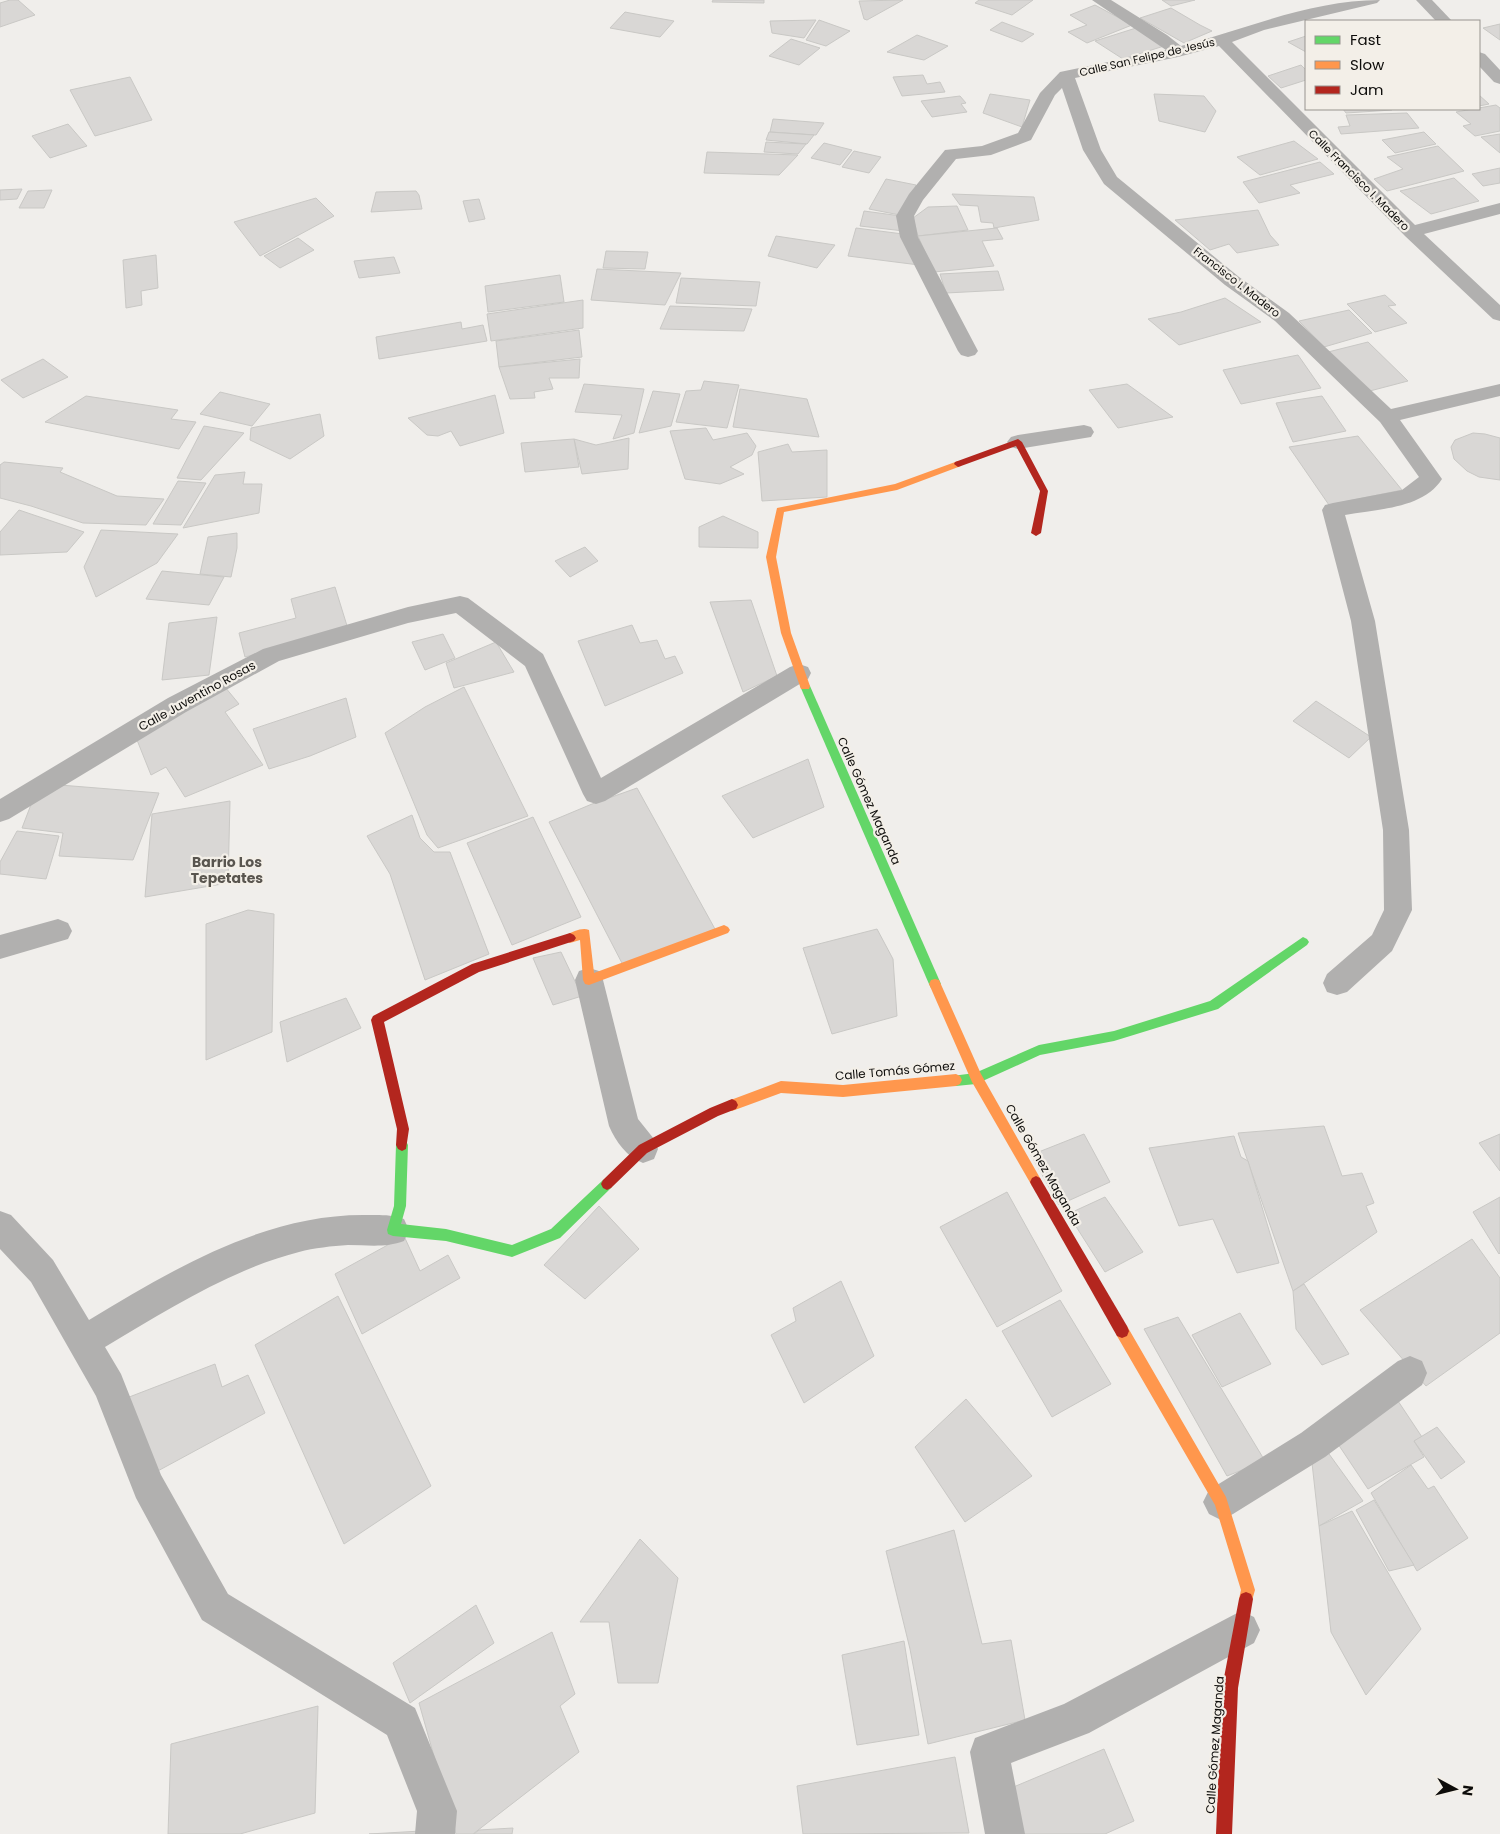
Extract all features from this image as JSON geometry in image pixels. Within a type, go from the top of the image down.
[{"type":"street","points":[[1100,0],[1161,38],[1178,52]]},
{"type":"street","name":"Calle San Felipe de Jesús","points":[[1066,75],[1178,52],[1222,40],[1259,26],[1372,0]]},
{"type":"street","points":[[1424,0],[1443,20]]},
{"type":"street","name":"Calle Francisco I. Madero","points":[[1222,40],[1411,232],[1500,315]]},
{"type":"street","points":[[1480,58],[1500,79]]},
{"type":"street","points":[[968,351],[908,237],[905,216],[915,198],[951,154],[986,151],[1026,136],[1048,93],[1066,75]]},
{"type":"street","name":"Francisco I. Madero","points":[[1066,75],[1092,150],[1110,180],[1232,281],[1282,317],[1387,417],[1431,478],[1408,496],[1333,510],[1363,621],[1396,830],[1398,910],[1382,943],[1337,983]]},
{"type":"street","points":[[1411,232],[1500,208]]},
{"type":"street","points":[[1387,417],[1500,390]]},
{"type":"street","points":[[1036,533],[1044,491],[1018,442],[1084,432]]},
{"type":"street","name":"Calle Gómez Maganda","points":[[1018,442],[897,487],[780,510],[771,557],[786,633],[799,673],[976,1078],[1221,1502],[1248,1590],[1230,1688],[1224,1834]]},
{"type":"street","name":"Calle Juventino Rosas","points":[[0,812],[177,705],[271,655],[408,615],[460,604],[534,660],[596,794],[799,673]]},
{"type":"street","points":[[589,980],[724,930]]},
{"type":"street","points":[[0,947],[58,931]]},
{"type":"street","points":[[84,1341],[160,1296],[240,1256],[300,1236],[347,1230],[393,1230],[400,1206],[403,1128],[377,1020],[476,968],[585,933],[589,980],[624,1126],[643,1149]]},
{"type":"street","name":"Calle Tomás Gómez","points":[[393,1230],[446,1234],[512,1251],[555,1234],[643,1149],[714,1112],[782,1087],[843,1092],[976,1078],[1039,1050],[1114,1036],[1214,1006],[1303,942]]},
{"type":"street","points":[[0,1226],[42,1271],[84,1341],[109,1386],[148,1486],[215,1607],[401,1722],[437,1812],[435,1834]]},
{"type":"street","points":[[1221,1502],[1313,1445],[1410,1373]]},
{"type":"street","points":[[1005,1834],[989,1752],[1075,1719],[1241,1630]]},
{"type":"building","points":[[18,0],[35,15],[0,27],[0,3]]},
{"type":"building","points":[[713,0],[764,0],[764,3],[712,2]]},
{"type":"building","points":[[903,0],[867,20],[864,19],[859,1]]},
{"type":"building","points":[[979,0],[1033,0],[1012,15],[975,3]]},
{"type":"building","points":[[1162,0],[1195,0],[1171,6]]},
{"type":"building","points":[[1095,5],[1132,25],[1087,43],[1068,32],[1087,25],[1070,15]]},
{"type":"building","points":[[1171,8],[1212,31],[1184,43],[1140,18]]},
{"type":"building","points":[[625,12],[674,21],[660,37],[610,28]]},
{"type":"building","points":[[816,20],[804,38],[772,33],[770,21]]},
{"type":"building","points":[[819,20],[850,31],[826,46],[806,40]]},
{"type":"building","points":[[1002,22],[1034,34],[1022,42],[990,30]]},
{"type":"building","points":[[1500,24],[1500,40],[1483,28]]},
{"type":"building","points":[[1136,28],[1164,46],[1123,59],[1095,41]]},
{"type":"building","points":[[917,35],[948,46],[924,60],[887,52]]},
{"type":"building","points":[[1305,36],[1305,51],[1288,42]]},
{"type":"building","points":[[791,39],[820,48],[799,65],[769,56]]},
{"type":"building","points":[[1301,65],[1305,69],[1305,80],[1281,88],[1268,76]]},
{"type":"building","points":[[923,75],[927,84],[940,82],[945,92],[902,96],[893,77]]},
{"type":"building","points":[[130,77],[152,120],[95,136],[70,90]]},
{"type":"building","points":[[990,94],[1030,100],[1022,127],[983,113]]},
{"type":"building","points":[[1154,94],[1204,96],[1216,111],[1205,132],[1159,121]]},
{"type":"building","points":[[960,96],[966,103],[961,104],[967,112],[932,117],[921,101]]},
{"type":"building","points":[[1480,96],[1489,104],[1480,106]]},
{"type":"building","points":[[1496,105],[1500,108],[1500,131],[1475,136],[1463,126],[1471,124],[1456,112],[1480,110],[1480,108]]},
{"type":"building","points":[[1344,110],[1392,110],[1346,113]]},
{"type":"building","points":[[1407,113],[1419,128],[1341,134],[1338,127],[1350,126],[1346,115]]},
{"type":"building","points":[[773,119],[824,123],[816,135],[770,132]]},
{"type":"building","points":[[68,124],[87,146],[50,158],[32,136]]},
{"type":"building","points":[[769,132],[814,135],[807,144],[766,140]]},
{"type":"building","points":[[1424,132],[1436,144],[1395,153],[1382,140]]},
{"type":"building","points":[[1500,134],[1500,153],[1481,137]]},
{"type":"building","points":[[1294,141],[1318,159],[1260,175],[1237,157]]},
{"type":"building","points":[[766,142],[806,144],[798,154],[764,152]]},
{"type":"building","points":[[824,143],[852,150],[840,165],[811,158]]},
{"type":"building","points":[[1438,146],[1464,171],[1387,191],[1374,179],[1403,169],[1387,157]]},
{"type":"building","points":[[854,151],[881,157],[869,173],[842,167]]},
{"type":"building","points":[[707,152],[798,155],[779,175],[704,173]]},
{"type":"building","points":[[1320,162],[1334,174],[1290,185],[1300,193],[1259,203],[1243,182]]},
{"type":"building","points":[[1500,168],[1500,183],[1483,186],[1472,174]]},
{"type":"building","points":[[1454,178],[1479,201],[1431,214],[1400,191]]},
{"type":"building","points":[[886,179],[916,185],[905,216],[869,209]]},
{"type":"building","points":[[22,189],[17,199],[0,200],[0,190]]},
{"type":"building","points":[[52,190],[44,208],[19,208],[28,191]]},
{"type":"building","points":[[416,191],[419,195],[422,209],[371,212],[376,192]]},
{"type":"building","points":[[952,194],[1034,197],[1039,220],[994,228],[993,223],[981,222],[978,206],[960,205]]},
{"type":"building","points":[[316,198],[334,216],[260,256],[234,222]]},
{"type":"building","points":[[479,199],[485,219],[469,222],[463,201]]},
{"type":"building","points":[[957,206],[968,230],[918,236],[913,218],[928,207]]},
{"type":"building","points":[[1258,210],[1270,235],[1279,245],[1237,253],[1229,244],[1210,250],[1175,220]]},
{"type":"building","points":[[864,211],[901,216],[904,231],[860,226]]},
{"type":"building","points":[[856,228],[903,234],[919,265],[848,256]]},
{"type":"building","points":[[997,228],[1003,239],[982,241],[994,266],[934,272],[918,236]]},
{"type":"building","points":[[776,236],[835,245],[817,268],[768,256]]},
{"type":"building","points":[[298,238],[314,250],[280,268],[264,256]]},
{"type":"building","points":[[606,251],[648,252],[645,269],[603,268]]},
{"type":"building","points":[[156,255],[158,288],[141,291],[142,305],[126,308],[123,260]]},
{"type":"building","points":[[394,257],[400,273],[359,278],[354,261]]},
{"type":"building","points":[[597,269],[681,273],[665,305],[591,300]]},
{"type":"building","points":[[998,271],[1004,290],[946,293],[940,274]]},
{"type":"building","points":[[560,275],[564,302],[488,312],[485,286]]},
{"type":"building","points":[[681,278],[760,282],[756,306],[676,303]]},
{"type":"building","points":[[1385,295],[1396,305],[1388,306],[1407,323],[1375,332],[1347,304]]},
{"type":"building","points":[[1225,298],[1261,322],[1179,345],[1148,319],[1181,312]]},
{"type":"building","points":[[583,300],[583,328],[491,341],[487,314]]},
{"type":"building","points":[[670,306],[752,309],[744,331],[660,329]]},
{"type":"building","points":[[1349,310],[1372,333],[1324,347],[1299,321]]},
{"type":"building","points":[[461,322],[462,329],[483,325],[487,341],[379,359],[376,337]]},
{"type":"building","points":[[579,330],[582,357],[499,367],[496,341]]},
{"type":"building","points":[[1368,342],[1408,381],[1366,392],[1328,352]]},
{"type":"building","points":[[1298,355],[1321,388],[1241,404],[1223,370]]},
{"type":"building","points":[[43,359],[68,377],[23,398],[1,380]]},
{"type":"building","points":[[580,359],[579,378],[549,378],[553,389],[534,392],[535,398],[510,399],[499,367]]},
{"type":"building","points":[[704,381],[739,385],[727,428],[676,422],[686,391],[701,390]]},
{"type":"building","points":[[584,384],[644,389],[634,433],[613,439],[622,415],[575,412]]},
{"type":"building","points":[[1127,384],[1173,417],[1118,428],[1089,390]]},
{"type":"building","points":[[740,389],[807,399],[819,437],[733,427]]},
{"type":"building","points":[[653,391],[680,394],[671,426],[639,433]]},
{"type":"building","points":[[220,392],[270,404],[252,426],[200,414]]},
{"type":"building","points":[[495,395],[504,433],[460,446],[451,431],[438,436],[427,435],[408,418]]},
{"type":"building","points":[[86,396],[178,410],[171,419],[196,422],[179,449],[45,422]]},
{"type":"building","points":[[1322,396],[1346,431],[1293,442],[1276,403]]},
{"type":"building","points":[[320,414],[324,436],[290,459],[250,440],[251,428]]},
{"type":"building","points":[[204,426],[244,433],[201,480],[177,478]]},
{"type":"building","points":[[706,428],[713,440],[747,433],[756,446],[752,455],[730,467],[744,474],[720,484],[685,479],[670,431]]},
{"type":"building","points":[[1473,433],[1500,438],[1500,480],[1479,477],[1467,471],[1454,459],[1451,447],[1455,440]]},
{"type":"building","points":[[1358,436],[1402,490],[1329,505],[1289,447]]},
{"type":"building","points":[[629,438],[628,469],[582,474],[574,439],[596,445]]},
{"type":"building","points":[[574,439],[579,467],[525,472],[521,443]]},
{"type":"building","points":[[788,444],[792,452],[827,450],[827,497],[762,501],[758,452]]},
{"type":"building","points":[[4,462],[63,468],[60,472],[117,496],[164,499],[146,525],[83,523],[0,498],[0,465]]},
{"type":"building","points":[[245,472],[243,484],[262,484],[259,513],[183,528],[215,475]]},
{"type":"building","points":[[178,481],[206,483],[181,525],[153,524]]},
{"type":"building","points":[[19,510],[84,532],[67,552],[0,555],[0,532]]},
{"type":"building","points":[[723,516],[758,532],[758,548],[699,547],[699,527]]},
{"type":"building","points":[[101,530],[178,534],[157,563],[96,597],[84,567]]},
{"type":"building","points":[[237,533],[237,548],[231,577],[200,574],[208,537]]},
{"type":"building","points":[[585,547],[598,561],[570,577],[555,561]]},
{"type":"building","points":[[162,571],[224,577],[209,605],[146,599]]},
{"type":"building","points":[[335,587],[348,629],[245,657],[239,633],[296,618],[291,599]]},
{"type":"building","points":[[751,600],[777,676],[743,692],[710,602]]},
{"type":"building","points":[[217,617],[209,675],[162,680],[169,623]]},
{"type":"building","points":[[632,625],[640,643],[657,640],[665,659],[675,656],[683,673],[605,706],[578,641]]},
{"type":"building","points":[[443,634],[455,658],[425,670],[412,642]]},
{"type":"building","points":[[496,642],[514,672],[454,688],[446,663]]},
{"type":"building","points":[[225,687],[239,704],[225,712],[263,765],[185,797],[166,767],[151,775],[135,735]]},
{"type":"building","points":[[464,687],[528,816],[438,848],[427,835],[385,733],[425,707]]},
{"type":"building","points":[[346,698],[356,737],[310,756],[269,769],[253,729]]},
{"type":"building","points":[[1316,701],[1371,737],[1349,758],[1293,721]]},
{"type":"building","points":[[808,759],[824,807],[753,838],[722,796]]},
{"type":"building","points":[[60,785],[159,793],[133,860],[59,856],[63,833],[22,828],[32,802]]},
{"type":"building","points":[[637,788],[715,929],[624,967],[549,822]]},
{"type":"building","points":[[230,801],[228,883],[145,897],[152,814]]},
{"type":"building","points":[[412,815],[420,838],[434,852],[450,852],[489,954],[425,980],[390,874],[367,836]]},
{"type":"building","points":[[533,817],[581,917],[512,945],[467,843]]},
{"type":"building","points":[[17,831],[59,836],[46,879],[0,874],[0,862]]},
{"type":"building","points":[[248,910],[274,914],[272,1032],[206,1060],[206,924]]},
{"type":"building","points":[[877,929],[893,959],[897,1016],[832,1034],[803,948]]},
{"type":"building","points":[[561,952],[582,996],[553,1005],[533,958]]},
{"type":"building","points":[[346,998],[361,1028],[287,1062],[280,1022]]},
{"type":"building","points":[[1324,1126],[1342,1176],[1362,1173],[1374,1203],[1366,1206],[1377,1232],[1293,1291],[1238,1133]]},
{"type":"building","points":[[1084,1134],[1110,1182],[1059,1205],[1031,1155]]},
{"type":"building","points":[[1500,1134],[1500,1171],[1479,1143]]},
{"type":"building","points":[[1234,1136],[1241,1157],[1248,1161],[1279,1263],[1237,1273],[1213,1219],[1179,1226],[1149,1148]]},
{"type":"building","points":[[1007,1192],[1062,1291],[997,1327],[940,1227]]},
{"type":"building","points":[[1105,1197],[1143,1252],[1105,1272],[1068,1214]]},
{"type":"building","points":[[1500,1197],[1500,1253],[1499,1254],[1473,1212]]},
{"type":"building","points":[[599,1206],[639,1249],[585,1299],[544,1265]]},
{"type":"building","points":[[404,1236],[420,1271],[448,1255],[460,1278],[362,1334],[335,1274]]},
{"type":"building","points":[[1472,1239],[1500,1278],[1500,1333],[1426,1386],[1360,1310]]},
{"type":"building","points":[[841,1281],[874,1356],[804,1403],[771,1335],[796,1321],[793,1308]]},
{"type":"building","points":[[1304,1284],[1349,1354],[1322,1365],[1296,1329],[1293,1291]]},
{"type":"building","points":[[338,1296],[431,1486],[344,1544],[255,1345]]},
{"type":"building","points":[[1060,1300],[1111,1384],[1052,1417],[1002,1331]]},
{"type":"building","points":[[1240,1313],[1271,1364],[1222,1387],[1192,1335]]},
{"type":"building","points":[[1178,1317],[1265,1461],[1227,1476],[1144,1329]]},
{"type":"building","points":[[215,1364],[222,1387],[248,1375],[265,1413],[154,1473],[124,1399]]},
{"type":"building","points":[[966,1399],[1032,1476],[965,1522],[915,1447]]},
{"type":"building","points":[[1398,1401],[1422,1437],[1414,1441],[1424,1457],[1368,1489],[1334,1438]]},
{"type":"building","points":[[1437,1427],[1465,1462],[1441,1479],[1414,1441]]},
{"type":"building","points":[[1324,1447],[1363,1501],[1319,1526],[1311,1454]]},
{"type":"building","points":[[1411,1465],[1428,1489],[1434,1486],[1468,1538],[1417,1571],[1371,1493]]},
{"type":"building","points":[[1374,1500],[1414,1565],[1389,1571],[1356,1510]]},
{"type":"building","points":[[1352,1511],[1421,1629],[1366,1695],[1331,1632],[1319,1526]]},
{"type":"building","points":[[954,1530],[982,1644],[1011,1640],[1025,1720],[928,1744],[910,1649],[886,1551]]},
{"type":"building","points":[[640,1539],[678,1578],[658,1683],[618,1683],[609,1622],[580,1622]]},
{"type":"building","points":[[476,1605],[494,1643],[410,1703],[393,1663]]},
{"type":"building","points":[[552,1632],[575,1694],[560,1706],[579,1752],[473,1834],[456,1834],[419,1703]]},
{"type":"building","points":[[904,1641],[919,1735],[857,1745],[842,1655]]},
{"type":"building","points":[[318,1706],[315,1813],[240,1834],[168,1834],[171,1744]]},
{"type":"building","points":[[1104,1749],[1134,1821],[1105,1834],[1020,1834],[1004,1791]]},
{"type":"building","points":[[955,1757],[969,1833],[803,1834],[797,1786]]},
{"type":"building","points":[[513,1828],[512,1834],[474,1834],[479,1830]]},
{"type":"building","points":[[421,1831],[421,1834],[369,1834]]},
{"type":"traffic: fast","points":[[805,686],[935,984]]},
{"type":"traffic: fast","points":[[956,1080],[976,1078],[1039,1050],[1114,1036],[1214,1005],[1303,942]]},
{"type":"traffic: fast","points":[[402,1145],[400,1206],[393,1230],[446,1235],[512,1251],[555,1234],[607,1184]]},
{"type":"traffic: slow","points":[[805,686],[786,633],[771,557],[780,510],[897,487],[958,464]]},
{"type":"traffic: slow","points":[[570,938],[585,933],[589,980],[724,930]]},
{"type":"traffic: slow","points":[[935,984],[976,1078],[1036,1182]]},
{"type":"traffic: slow","points":[[732,1105],[781,1087],[843,1091],[956,1080]]},
{"type":"traffic: slow","points":[[1122,1331],[1221,1502],[1248,1590],[1246,1599]]},
{"type":"traffic: jam","points":[[958,464],[1018,442],[1044,491],[1036,533]]},
{"type":"traffic: jam","points":[[402,1145],[403,1129],[377,1020],[476,968],[570,938]]},
{"type":"traffic: jam","points":[[607,1184],[643,1149],[714,1112],[732,1105]]},
{"type":"traffic: jam","points":[[1036,1182],[1122,1331]]},
{"type":"traffic: jam","points":[[1224,1834],[1230,1688],[1246,1599]]},
{"type":"district","name":"Barrio Los Tepetates","points":[[227,870]]}]
